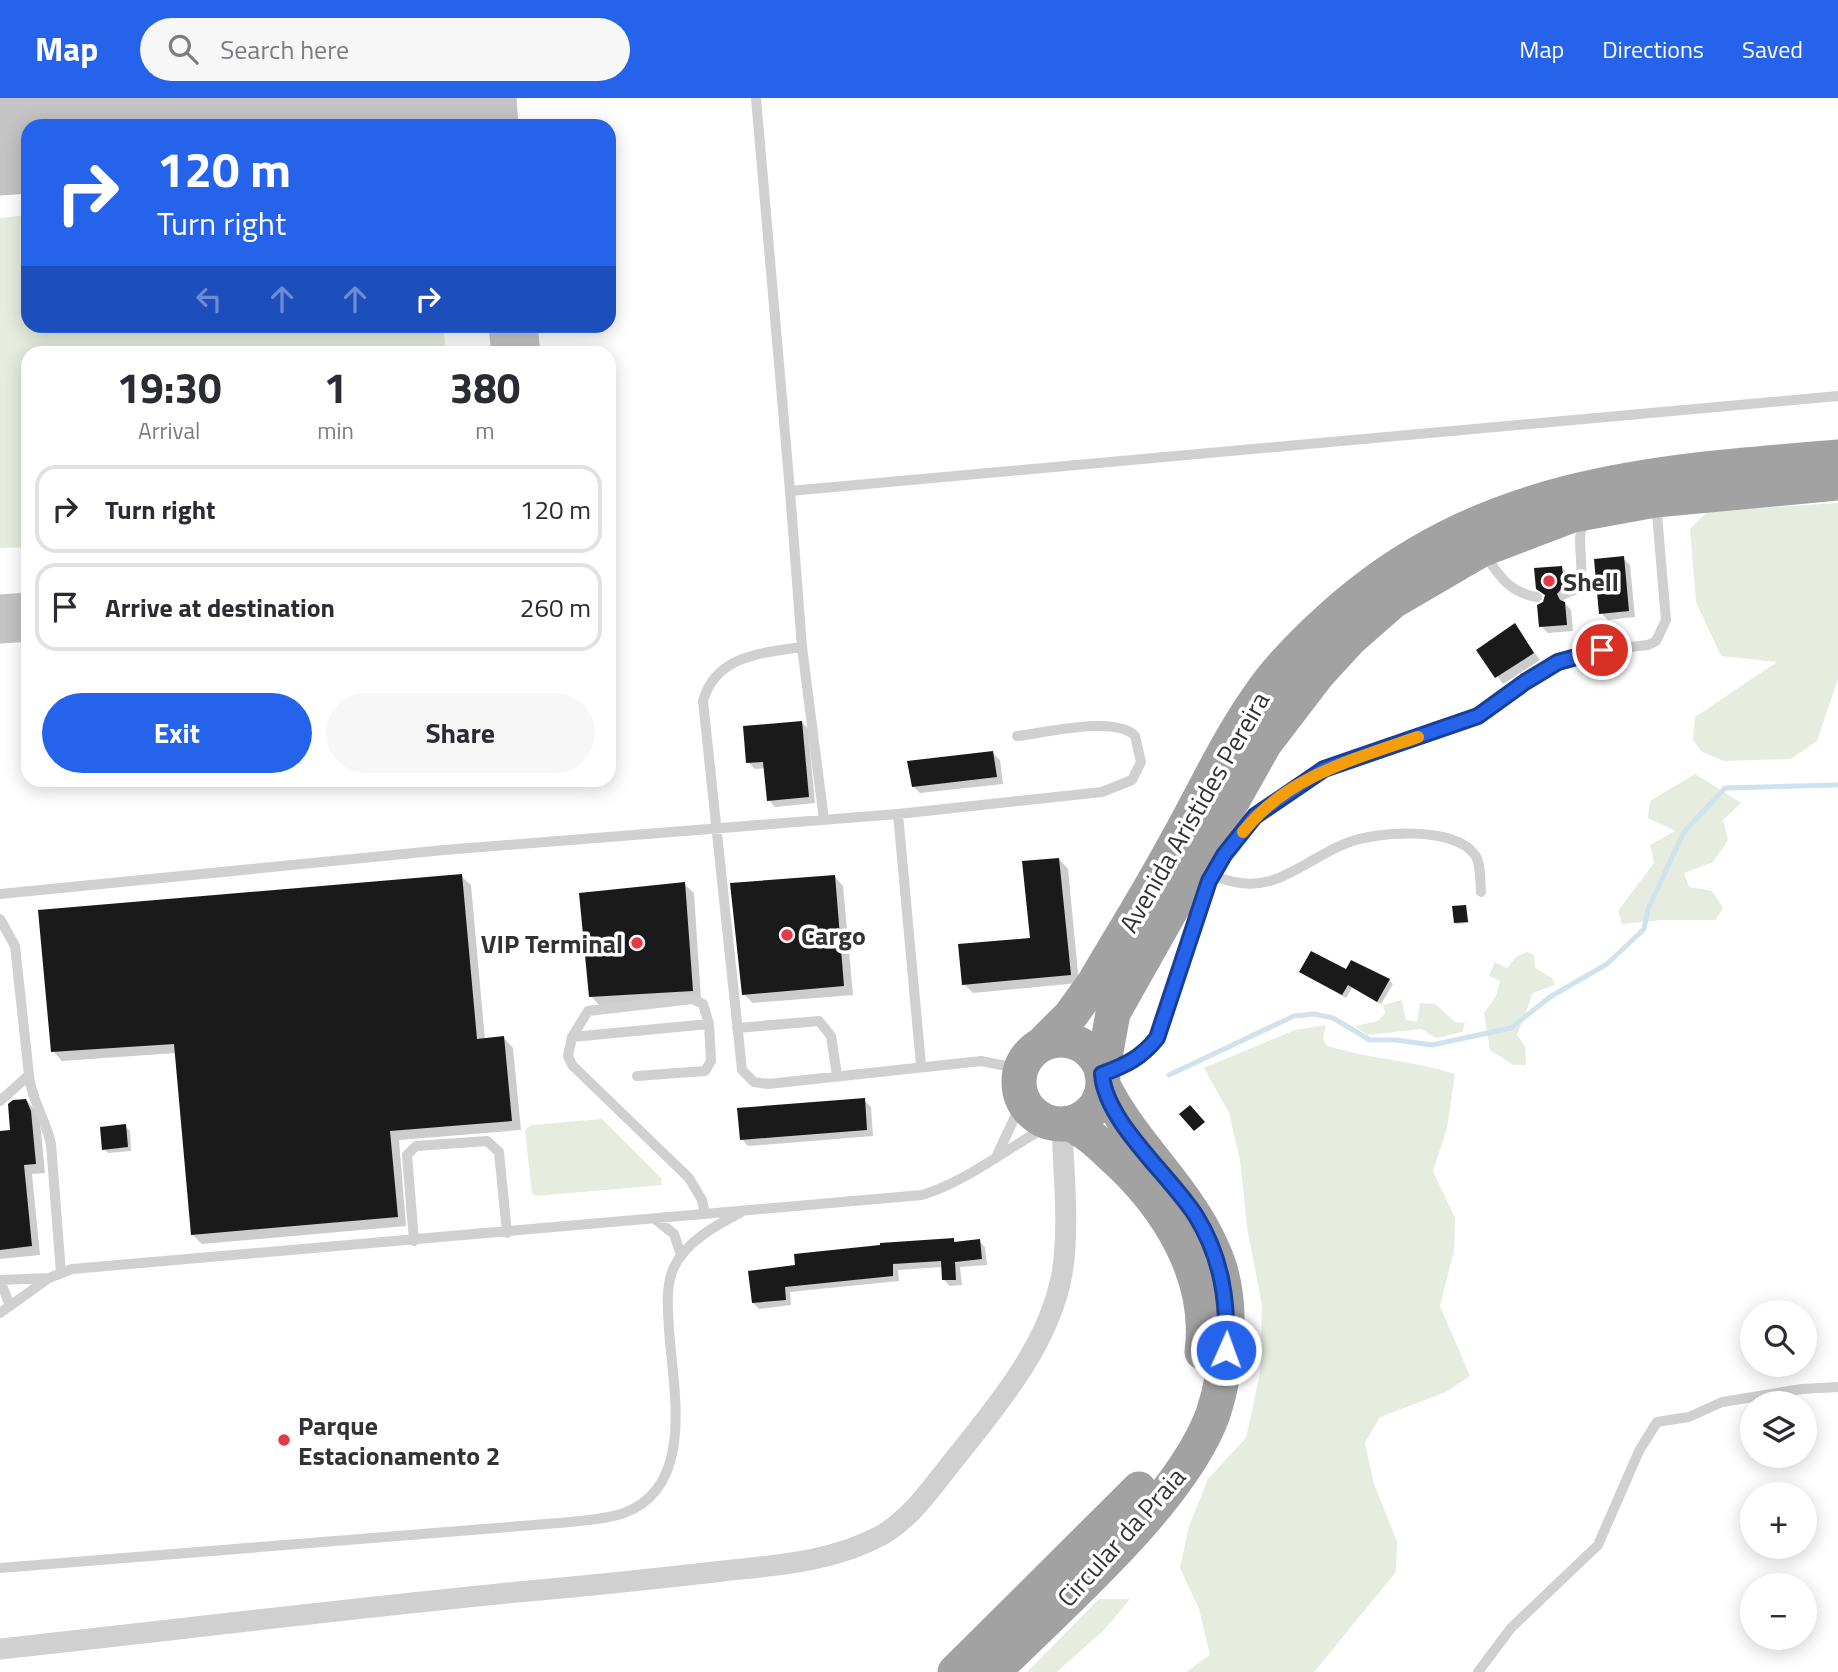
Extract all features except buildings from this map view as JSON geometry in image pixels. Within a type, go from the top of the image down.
[{"type":"highway","name":"Avenida Aristides Pereira","points":[[1028,1068],[1094,983],[1258,698],[1286,663],[1357,594],[1423,548],[1486,517],[1565,492],[1702,468],[1838,457]]},
{"type":"highway","name":"Avenida Aristides Pereira","points":[[1103,1079],[1113,1013],[1265,743],[1317,675],[1351,638],[1392,602],[1481,550],[1519,534],[1591,512],[1655,500],[1838,483]]},
{"type":"highway","points":[[1052,1041],[1075,1042],[1092,1054],[1103,1079],[1096,1105],[1088,1114],[1061,1123],[1032,1111],[1028,1068],[1052,1041]]},
{"type":"highway","name":"Circular da Praia","points":[[993,1672],[1102,1564],[1177,1478],[1212,1416],[1221,1384],[1227,1315],[1224,1286],[1213,1250],[1197,1217],[1123,1122],[1103,1079]]},
{"type":"highway","name":"Circular da Praia","points":[[955,1672],[1131,1498],[1175,1441],[1198,1382],[1203,1348],[1202,1306],[1190,1261],[1176,1232],[1124,1166],[1080,1128],[1061,1123]]},
{"type":"street","points":[[0,1649],[641,1581],[810,1560],[834,1556],[862,1545],[886,1532],[916,1506],[1003,1399],[1039,1336],[1056,1295],[1066,1237],[1061,1123]]},
{"type":"lane","points":[[756,98],[802,647],[824,820]]},
{"type":"lane","points":[[789,491],[1838,396]]},
{"type":"lane","points":[[1103,1079],[1146,1052],[1157,1038],[1212,876],[1255,816],[1324,769],[1478,716],[1558,662],[1602,650],[1648,645],[1656,641],[1666,620],[1655,500]]},
{"type":"lane","points":[[1564,594],[1577,589],[1583,576],[1580,528],[1591,512]]},
{"type":"lane","points":[[1481,550],[1503,582],[1521,594],[1536,597]]},
{"type":"lane","points":[[802,647],[751,655],[734,662],[707,685],[703,701],[714,829],[742,1070],[754,1082],[768,1084],[981,1060],[1028,1068],[1015,1117],[996,1157]]},
{"type":"lane","points":[[0,894],[443,850],[898,814],[1102,792],[1132,779],[1141,762],[1135,736],[1122,727],[1101,726],[1017,737]]},
{"type":"lane","points":[[898,814],[921,1065]]},
{"type":"lane","points":[[1212,876],[1250,885],[1268,881],[1357,839],[1405,833],[1443,837],[1469,849],[1477,857],[1481,892]]},
{"type":"lane","points":[[0,919],[15,946],[29,1075],[33,1094],[47,1123],[51,1144],[61,1272]]},
{"type":"lane","points":[[637,1076],[705,1071],[711,1061],[709,1024],[703,1004],[693,999],[597,1007],[582,1017],[572,1037],[568,1056],[572,1065],[689,1178],[702,1200],[705,1214]]},
{"type":"lane","points":[[737,1028],[819,1021],[831,1036],[837,1075]]},
{"type":"lane","points":[[572,1037],[709,1024]]},
{"type":"lane","points":[[0,1101],[29,1075]]},
{"type":"lane","points":[[50,1278],[0,1280],[5,1309],[61,1272],[922,1195],[947,1187],[996,1157],[1061,1123]]},
{"type":"lane","points":[[414,1241],[407,1155],[416,1146],[487,1141],[495,1145],[499,1152],[507,1233]]},
{"type":"lane","points":[[0,1568],[571,1522],[625,1513],[650,1497],[660,1485],[672,1457],[675,1417],[668,1291],[670,1278],[681,1255],[720,1224],[745,1210]]},
{"type":"lane","points":[[655,1219],[674,1234],[681,1255]]},
{"type":"lane","points":[[1478,1672],[1511,1628],[1598,1545],[1639,1451],[1657,1422],[1689,1417],[1722,1402],[1802,1389],[1838,1387]]},
{"type":"shaded area","points":[[21,216],[21,333],[444,333],[445,346],[21,346],[21,547],[0,548],[0,218]]},
{"type":"shaded area","points":[[1838,503],[1838,679],[1817,741],[1791,759],[1724,761],[1702,752],[1693,740],[1695,717],[1777,662],[1721,656],[1696,602],[1690,529],[1708,511]]},
{"type":"shaded area","points":[[1695,774],[1741,803],[1723,820],[1728,840],[1713,862],[1684,873],[1689,887],[1712,891],[1723,908],[1716,920],[1662,920],[1622,924],[1618,911],[1654,863],[1650,845],[1675,831],[1648,818],[1650,801]]},
{"type":"shaded area","points":[[1527,952],[1534,955],[1535,968],[1552,978],[1555,985],[1533,993],[1517,1035],[1525,1046],[1526,1065],[1513,1065],[1490,1050],[1484,1013],[1496,996],[1500,981],[1489,976],[1495,962],[1507,968],[1517,956]]},
{"type":"shaded area","points":[[1402,1000],[1406,1020],[1417,1022],[1420,1003],[1435,1004],[1455,1022],[1465,1023],[1462,1032],[1436,1038],[1421,1029],[1367,1035],[1355,1026],[1378,1021],[1385,1013],[1383,1005]]},
{"type":"shaded area","points":[[1326,1025],[1323,1039],[1327,1046],[1455,1074],[1447,1128],[1433,1171],[1455,1218],[1454,1251],[1440,1306],[1470,1376],[1446,1392],[1380,1417],[1365,1443],[1374,1484],[1397,1542],[1396,1572],[1314,1672],[1186,1672],[1210,1655],[1199,1609],[1180,1568],[1189,1526],[1208,1479],[1246,1438],[1260,1373],[1262,1306],[1247,1227],[1240,1160],[1229,1113],[1204,1068],[1295,1030]]},
{"type":"shaded area","points":[[602,1119],[661,1178],[662,1185],[536,1196],[532,1193],[525,1130],[531,1125]]},
{"type":"shaded area","points":[[1099,1599],[1130,1599],[1105,1629],[1057,1672],[1027,1672]]},
{"type":"waterway","points":[[1169,1075],[1294,1016],[1314,1014],[1333,1018],[1370,1040],[1432,1045],[1511,1028],[1550,997],[1607,964],[1644,929],[1648,909],[1684,832],[1725,788],[1838,785]]},
{"type":"taxiway","points":[[492,98],[494,119]]},
{"type":"taxiway","points":[[514,333],[515,346]]},
{"type":"taxiway","points":[[0,619],[21,618]]},
{"type":"runway","points":[[187,119],[426,98]]},
{"type":"runway","points":[[0,135],[21,134]]},
{"type":"slow traffic","points":[[1243,832],[1255,816],[1324,769],[1418,737]]},
{"type":"place","name":"Shell","points":[[1549,581]]},
{"type":"place","name":"Cargo","points":[[787,935]]},
{"type":"place","name":"VIP Terminal","points":[[637,943]]},
{"type":"place","name":"Parque Estacionamento 2","points":[[284,1440]]},
{"type":"route","points":[[1226,1350],[1224,1286],[1213,1250],[1197,1217],[1123,1122],[1103,1085],[1102,1074],[1130,1064],[1146,1052],[1157,1038],[1209,881],[1224,855],[1255,816],[1324,769],[1478,716],[1558,662],[1602,650]]}]
